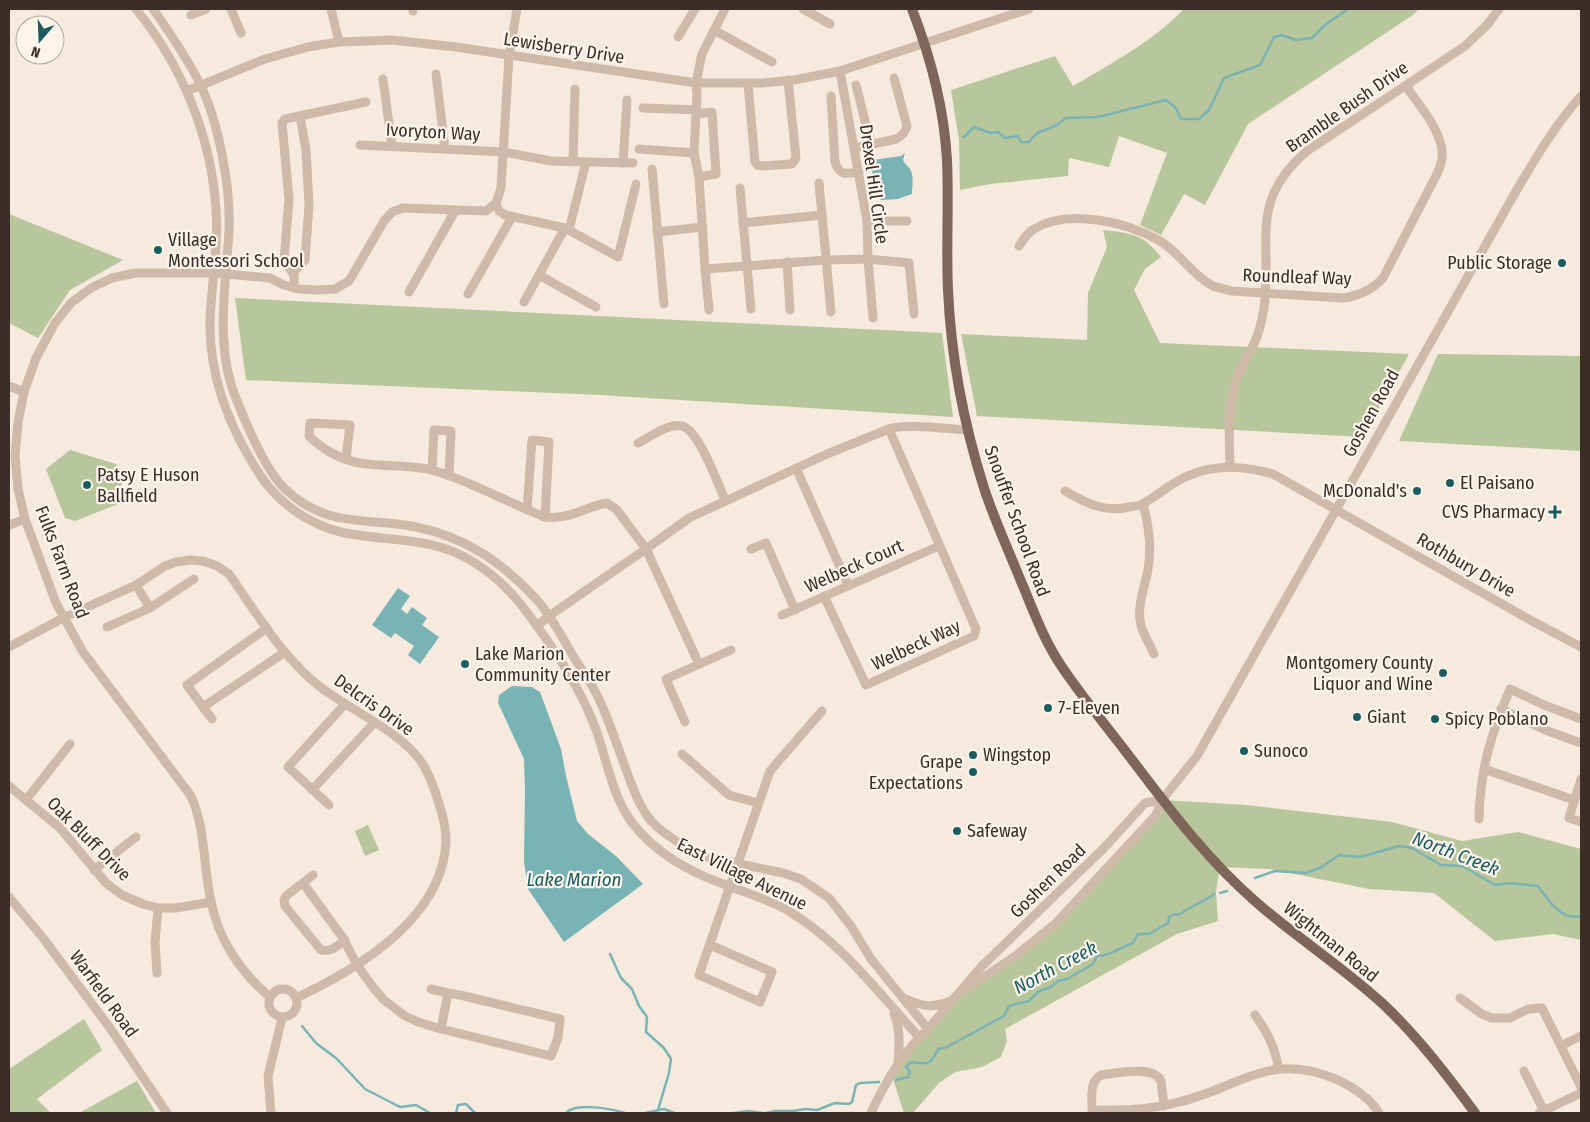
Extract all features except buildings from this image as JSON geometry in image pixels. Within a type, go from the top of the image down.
[{"type":"main road","name":"Snouffer School Road","points":[[912,9],[925,43],[940,101],[946,142],[948,178],[947,267],[949,307],[956,368],[968,430],[984,488],[1046,640],[1061,666],[1162,800]]},
{"type":"main road","name":"Wightman Road","points":[[1162,800],[1202,848],[1250,896],[1383,1005],[1420,1042],[1475,1113]]},
{"type":"street","name":"East Village Avenue","points":[[136,9],[166,50],[187,91],[202,130],[211,168],[216,209],[210,320],[212,361],[218,392],[244,448],[259,474],[276,496],[302,516],[333,530],[348,534],[421,541],[472,560],[496,577],[518,600],[564,666],[596,728],[616,794],[627,815],[637,828],[667,856],[694,872],[784,909],[815,930],[853,964],[919,1038]]},
{"type":"street","name":"East Village Avenue","points":[[154,9],[173,36],[201,85],[220,147],[227,190],[229,228],[223,335],[227,369],[236,399],[262,455],[276,478],[285,489],[314,509],[333,517],[355,521],[413,526],[436,532],[488,555],[510,572],[538,601],[549,616],[598,698],[634,790],[652,823],[691,851],[714,859],[783,873],[801,879],[829,898],[851,926],[871,959],[928,1029]]},
{"type":"street","points":[[191,15],[206,9]]},
{"type":"street","points":[[231,9],[241,33]]},
{"type":"street","points":[[331,9],[339,42]]},
{"type":"street","points":[[517,9],[509,56],[501,188],[496,202],[499,211],[512,217],[567,230],[618,257],[636,184]]},
{"type":"street","points":[[678,37],[695,9]]},
{"type":"street","points":[[709,310],[699,177],[694,153],[696,84],[702,54],[725,9]]},
{"type":"street","points":[[803,9],[830,24]]},
{"type":"street","name":"Lewisberry Drive","points":[[187,91],[265,60],[308,47],[339,42],[392,40],[456,47],[696,84],[748,84],[788,80],[840,71],[1029,9]]},
{"type":"street","name":"Bramble Bush Drive","points":[[1230,466],[1228,422],[1232,398],[1238,374],[1252,347],[1264,308],[1265,232],[1268,208],[1277,186],[1294,162],[1307,150],[1465,46],[1487,25],[1499,9]]},
{"type":"street","points":[[714,30],[772,62]]},
{"type":"street","name":"Drexel Hill Circle","points":[[706,269],[787,262],[868,259],[867,221],[840,71]]},
{"type":"street","points":[[436,74],[445,149]]},
{"type":"street","points":[[855,148],[896,139],[905,131],[907,126],[894,78]]},
{"type":"street","points":[[383,79],[392,146]]},
{"type":"street","points":[[748,84],[755,162],[757,165],[762,166],[792,164],[796,158],[788,80]]},
{"type":"street","points":[[856,85],[871,145]]},
{"type":"street","name":"Roundleaf Way","points":[[1019,246],[1027,234],[1046,223],[1084,219],[1119,224],[1161,241],[1180,256],[1200,277],[1214,286],[1231,291],[1344,298],[1360,295],[1383,278],[1438,174],[1442,159],[1441,141],[1406,86]]},
{"type":"street","points":[[573,162],[575,89]]},
{"type":"street","points":[[831,96],[836,168],[841,173],[859,172]]},
{"type":"street","name":"Goshen Road","points":[[871,1113],[898,1065],[951,1001],[1014,957],[1055,924],[1156,815],[1162,800],[1197,756],[1542,147],[1581,96]]},
{"type":"street","points":[[622,163],[627,100]]},
{"type":"street","points":[[294,288],[293,273],[284,261],[288,199],[282,122],[285,119],[366,102]]},
{"type":"street","points":[[643,108],[712,112],[716,174],[699,177]]},
{"type":"street","points":[[293,273],[305,260],[310,205],[306,150],[300,116]]},
{"type":"street","name":"Ivoryton Way","points":[[360,144],[504,152],[551,162],[633,164]]},
{"type":"street","points":[[639,149],[694,153]]},
{"type":"street","points":[[524,302],[567,230],[586,162]]},
{"type":"street","points":[[652,169],[664,304]]},
{"type":"street","points":[[819,183],[831,312]]},
{"type":"street","points":[[740,188],[751,309]]},
{"type":"street","name":"Fulks Farm Road","points":[[270,997],[257,987],[229,950],[219,927],[211,902],[202,831],[197,809],[191,796],[83,652],[56,602],[25,520],[18,489],[15,456],[18,422],[24,392],[36,358],[55,323],[71,303],[91,288],[112,278],[135,273],[214,273],[270,278],[294,288],[335,289],[349,281],[384,221],[392,212],[403,208],[486,211],[496,202]]},
{"type":"street","points":[[409,292],[455,211]]},
{"type":"street","points":[[743,223],[822,215]]},
{"type":"street","points":[[468,294],[512,217]]},
{"type":"street","points":[[867,221],[907,221]]},
{"type":"street","points":[[657,232],[703,227]]},
{"type":"street","points":[[873,318],[868,259],[908,263],[914,314]]},
{"type":"street","points":[[787,262],[790,310]]},
{"type":"street","points":[[539,275],[596,307]]},
{"type":"street","points":[[9,386],[24,392]]},
{"type":"street","points":[[346,459],[350,425],[310,422],[309,436],[317,444],[339,457],[346,459],[365,464],[408,466],[432,470],[545,517],[554,518],[579,513],[595,505],[607,503],[617,510],[646,549],[699,664]]},
{"type":"street","points":[[638,443],[667,428],[675,426],[683,426],[691,431],[701,447],[725,500]]},
{"type":"street","points":[[537,626],[689,518],[725,500],[889,429],[968,430]]},
{"type":"street","name":"Welbeck Way","points":[[824,596],[866,685],[974,636],[976,629],[889,429]]},
{"type":"street","points":[[432,470],[434,430],[451,431],[449,476]]},
{"type":"street","points":[[528,510],[532,440],[550,442],[545,517]]},
{"type":"street","name":"Rothbury Drive","points":[[1143,504],[1172,484],[1189,475],[1210,468],[1230,466],[1252,468],[1273,474],[1581,647]]},
{"type":"street","points":[[796,468],[848,585]]},
{"type":"street","points":[[1065,490],[1089,505],[1101,508],[1121,509],[1143,504],[1150,541],[1148,569],[1140,596],[1140,616],[1141,626],[1154,654]]},
{"type":"street","points":[[9,525],[25,520]]},
{"type":"street","points":[[750,549],[766,543],[795,610]]},
{"type":"street","name":"Welbeck Court","points":[[782,616],[939,546]]},
{"type":"street","name":"Delcris Drive","points":[[63,618],[136,585],[165,566],[176,562],[190,560],[217,566],[229,574],[285,652],[318,686],[406,744],[421,762],[434,789],[443,817],[446,840],[441,868],[436,882],[428,897],[394,936],[357,966],[296,998]]},
{"type":"street","points":[[107,626],[150,608],[194,579]]},
{"type":"street","points":[[136,585],[150,608]]},
{"type":"street","points":[[9,647],[63,618]]},
{"type":"street","points":[[212,719],[187,685],[267,628]]},
{"type":"street","points":[[685,722],[666,679],[731,650]]},
{"type":"street","points":[[203,707],[285,652]]},
{"type":"street","points":[[1479,819],[1484,769],[1492,735],[1510,689],[1544,705],[1581,719]]},
{"type":"street","points":[[329,805],[288,767],[345,704]]},
{"type":"street","points":[[1502,709],[1545,730],[1581,743]]},
{"type":"street","points":[[710,946],[772,972],[760,1002],[699,975],[770,771],[822,711]]},
{"type":"street","points":[[312,790],[374,723]]},
{"type":"street","points":[[26,800],[70,744]]},
{"type":"street","points":[[682,754],[729,795],[758,803]]},
{"type":"street","points":[[1484,769],[1574,800]]},
{"type":"street","points":[[1581,779],[1569,818],[1581,822]]},
{"type":"street","name":"Oak Bluff Drive","points":[[9,786],[60,828],[106,883],[122,895],[158,908],[176,908],[211,902]]},
{"type":"street","name":"Goshen Road","points":[[960,993],[982,966],[1105,847],[1145,803],[1162,800]]},
{"type":"street","points":[[94,870],[136,837]]},
{"type":"street","points":[[314,875],[286,896],[284,900],[285,906],[321,950],[333,950],[345,940]]},
{"type":"street","points":[[303,883],[345,940],[357,966],[384,1000],[405,1016],[441,1029],[551,1056],[558,1038],[560,1019],[431,989]]},
{"type":"street","name":"Warfield Road","points":[[9,897],[43,938],[110,1028],[167,1113]]},
{"type":"street","points":[[157,973],[155,943],[158,908]]},
{"type":"street","points":[[283,989],[293,993],[296,998],[298,1003],[294,1013],[290,1016],[282,1018],[275,1015],[271,1010],[270,997],[275,992],[283,989]]},
{"type":"street","points":[[441,1029],[448,993]]},
{"type":"street","points":[[904,998],[927,1006],[939,1006],[951,1001]]},
{"type":"street","points":[[1460,998],[1482,1014],[1492,1018],[1510,1018],[1528,1009],[1542,1008],[1562,1045],[1581,1087]]},
{"type":"street","points":[[890,1005],[898,1022],[898,1065]]},
{"type":"street","points":[[1255,1015],[1274,1044],[1279,1068]]},
{"type":"street","points":[[271,1113],[268,1076],[282,1018]]},
{"type":"street","points":[[1562,1045],[1581,1036]]},
{"type":"street","points":[[1164,1106],[1160,1078],[1146,1071],[1101,1074],[1097,1076],[1092,1090],[1092,1110],[1127,1112],[1164,1106],[1194,1098],[1257,1073],[1279,1068],[1308,1070],[1327,1075],[1359,1092],[1377,1112]]},
{"type":"street","points":[[1524,1071],[1542,1112],[1581,1093]]},
{"type":"green space","points":[[1184,9],[1419,9],[1413,15],[1248,124],[1205,205],[1184,194],[1161,235],[1140,225],[1167,153],[1119,136],[1109,167],[1069,158],[1068,176],[990,184],[960,190],[959,140],[951,90],[1055,56],[1073,86],[1145,42]]},
{"type":"green space","points":[[9,214],[123,260],[70,290],[38,338],[9,323]]},
{"type":"green space","points":[[1103,230],[1136,236],[1154,249],[1161,257],[1145,269],[1134,290],[1160,343],[1409,354],[1363,437],[977,416],[961,334],[1087,340],[1088,293],[1107,247]]},
{"type":"green space","points":[[235,298],[942,333],[953,417],[600,395],[246,380]]},
{"type":"green space","points":[[1438,354],[1581,356],[1581,451],[1399,441]]},
{"type":"green space","name":"Patsy E Huson Ballfield","points":[[70,450],[116,464],[126,501],[75,521],[65,518],[46,469]]},
{"type":"green space","points":[[1162,800],[1246,805],[1392,822],[1462,841],[1518,832],[1581,849],[1581,940],[1553,934],[1495,941],[1434,893],[1369,889],[1270,869],[1220,867],[1216,891],[1218,921],[1177,934],[1005,1029],[1007,1041],[1001,1057],[982,1067],[955,1072],[939,1083],[913,1113],[904,1113],[891,1073],[951,1001],[1055,923],[1131,842]]},
{"type":"green space","points":[[368,825],[379,850],[365,856],[355,831]]},
{"type":"green space","points":[[84,1019],[102,1050],[37,1099],[51,1113],[9,1113],[9,1069]]},
{"type":"green space","points":[[137,1081],[156,1113],[79,1113]]},
{"type":"water","points":[[905,153],[903,160],[912,176],[912,194],[898,199],[881,200],[876,195],[871,164],[873,160],[901,156]]},
{"type":"water","points":[[398,588],[410,596],[401,609],[407,614],[412,607],[427,618],[422,625],[439,637],[420,664],[408,655],[414,646],[395,633],[391,638],[372,625]]},
{"type":"water","name":"Lake Marion","points":[[512,686],[532,687],[540,692],[561,749],[577,821],[588,834],[616,856],[643,884],[564,942],[528,889],[524,861],[524,759],[498,703],[499,695]]},
{"type":"waterway","points":[[964,137],[974,127],[991,133],[998,132],[1005,138],[1018,136],[1021,142],[1029,142],[1037,133],[1057,125],[1066,118],[1098,117],[1166,100],[1176,108],[1181,119],[1199,119],[1209,110],[1224,78],[1260,65],[1274,37],[1282,35],[1296,40],[1312,38],[1325,25],[1348,9]]},
{"type":"waterway","name":"North Creek","points":[[1255,878],[1275,871],[1306,873],[1320,868],[1339,855],[1360,857],[1399,846],[1412,848],[1441,865],[1462,866],[1495,885],[1509,883],[1538,886],[1551,903],[1561,912],[1574,917],[1581,916]]},
{"type":"waterway","name":"North Creek","points":[[1220,893],[1227,891]]},
{"type":"waterway","name":"North Creek","points":[[896,1080],[908,1077],[910,1072],[906,1066],[912,1062],[929,1062],[938,1049],[947,1047],[1004,1016],[1009,1006],[1029,1001],[1039,991],[1051,987],[1058,981],[1067,979],[1093,964],[1097,956],[1111,953],[1133,943],[1138,934],[1149,934],[1168,923],[1169,917],[1175,914],[1179,915],[1214,894]]},
{"type":"waterway","points":[[610,954],[621,978],[632,989],[639,1006],[647,1017],[646,1032],[664,1048],[671,1059],[669,1073],[658,1110]]},
{"type":"waterway","name":"North Creek","points":[[302,1026],[316,1043],[337,1059],[365,1089],[400,1107],[416,1105],[430,1113]]},
{"type":"waterway","name":"North Creek","points":[[766,1113],[805,1109],[817,1110],[835,1103],[849,1104],[852,1102],[856,1085],[879,1082]]},
{"type":"waterway","name":"North Creek","points":[[456,1113],[458,1105],[466,1104],[475,1113]]},
{"type":"waterway","name":"North Creek","points":[[566,1113],[586,1107],[603,1108],[625,1113]]},
{"type":"waterway","name":"North Creek","points":[[645,1113],[664,1109],[674,1113]]},
{"type":"waterway","name":"North Creek","points":[[733,1113],[748,1111],[763,1113]]},
{"type":"place","name":"Village Montessori School","points":[[158,250]]},
{"type":"place","name":"Public Storage","points":[[1562,263]]},
{"type":"place","name":"El Paisano","points":[[1450,483]]},
{"type":"place","name":"Patsy E Huson Ballfield","points":[[87,485]]},
{"type":"place","name":"McDonald's","points":[[1417,491]]},
{"type":"place","name":"CVS Pharmacy","points":[[1555,512]]},
{"type":"place","name":"Lake Marion Community Center","points":[[465,664]]},
{"type":"place","name":"Montgomery County Liquor and Wine","points":[[1443,673]]},
{"type":"place","name":"7-Eleven","points":[[1048,708]]},
{"type":"place","name":"Giant","points":[[1357,717]]},
{"type":"place","name":"Spicy Poblano","points":[[1435,719]]},
{"type":"place","name":"Sunoco","points":[[1244,751]]},
{"type":"place","name":"Wingstop","points":[[973,755]]},
{"type":"place","name":"Grape Expectations","points":[[973,772]]},
{"type":"place","name":"Safeway","points":[[957,831]]}]
